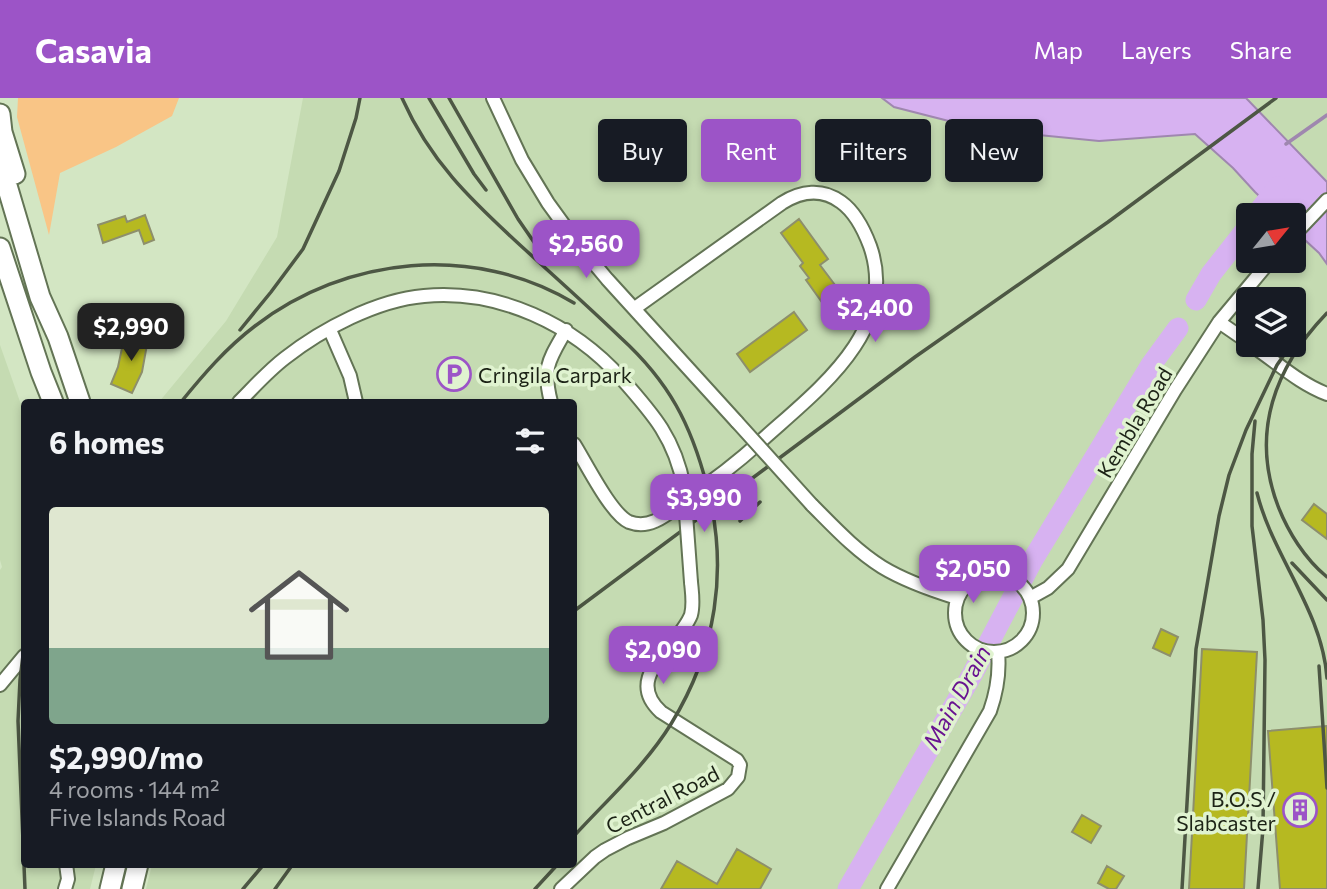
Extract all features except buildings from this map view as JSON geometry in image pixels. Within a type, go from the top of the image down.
[{"type":"main road","points":[[0,114],[2,132],[38,253],[58,337],[79,399]]},
{"type":"main road","points":[[1,164],[40,297],[58,337]]},
{"type":"main road","points":[[0,248],[52,399]]},
{"type":"main road","points":[[132,889],[137,868]]},
{"type":"street","points":[[493,98],[522,160],[577,243],[812,505],[857,550],[882,567],[906,580],[957,598]]},
{"type":"street","points":[[577,449],[618,515],[636,524],[658,520],[735,465],[828,381],[844,363],[865,327],[877,289],[877,272],[869,243],[854,215],[845,205],[821,193],[800,194],[782,203],[635,308]]},
{"type":"street","points":[[1306,223],[1327,201]]},
{"type":"street","name":"Kembla Road","points":[[1028,595],[1048,588],[1072,563],[1175,390],[1219,323],[1259,273]]},
{"type":"street","points":[[242,399],[284,359],[354,317],[401,300],[460,295],[514,306],[566,330],[550,359],[546,373],[550,399]]},
{"type":"street","points":[[1219,323],[1236,335]]},
{"type":"street","points":[[330,330],[350,376],[355,399]]},
{"type":"street","name":"Central Road","points":[[561,889],[604,850],[664,823],[728,789],[738,777],[740,765],[733,756],[661,712],[648,694],[646,686],[650,671],[690,616],[693,599],[681,474],[671,443],[651,411],[609,364],[566,330]]},
{"type":"street","points":[[1266,357],[1284,371],[1327,394]]},
{"type":"street","points":[[1000,574],[1013,578],[1028,595],[1033,610],[1032,622],[1028,633],[1010,649],[985,651],[964,638],[958,629],[955,619],[957,598],[974,578],[1000,574]]},
{"type":"street","points":[[887,889],[990,711],[999,679],[998,652]]},
{"type":"street","points":[[0,685],[21,660]]},
{"type":"street","points":[[9,674],[21,670]]},
{"type":"street","points":[[65,889],[68,879],[67,868]]},
{"type":"shaded area","points":[[18,98],[179,98],[172,116],[116,147],[60,173],[49,235],[17,117]]},
{"type":"shaded area","points":[[303,98],[1327,98],[1327,889],[146,889],[151,868],[577,868],[577,399],[161,399],[226,321],[277,237]]},
{"type":"shaded area","points":[[882,98],[1246,98],[1327,182],[1327,264],[1306,241],[1306,203],[1266,203],[1195,134],[1099,141],[1043,135],[1043,119],[945,120],[894,107]]},
{"type":"shaded area","points":[[0,345],[21,404],[21,868],[95,868],[90,889],[0,889]]},
{"type":"waterway","points":[[1286,144],[1327,115]]},
{"type":"waterway","name":"Main Drain","points":[[1265,203],[1278,187]]},
{"type":"waterway","name":"Main Drain","points":[[1196,300],[1211,274],[1236,242]]},
{"type":"waterway","name":"Main Drain","points":[[848,889],[973,673],[1032,561],[1151,365],[1178,328]]},
{"type":"railway","points":[[240,330],[303,249],[339,171],[360,98]]},
{"type":"railway","points":[[402,98],[425,141],[468,195],[609,326],[652,371],[676,405],[694,443],[707,486],[714,517],[717,579],[708,639],[699,668],[661,739],[638,768],[577,833]]},
{"type":"railway","points":[[429,98],[486,190]]},
{"type":"railway","points":[[449,98],[518,219],[547,261]]},
{"type":"railway","points":[[577,609],[915,357],[1108,222],[1276,98]]},
{"type":"railway","points":[[184,399],[206,372],[255,326],[291,302],[329,284],[370,272],[411,266],[453,265],[495,271],[535,284],[574,303]]},
{"type":"railway","points":[[1327,313],[1293,356],[1281,378],[1267,427],[1270,479],[1278,506],[1298,545],[1327,577]]},
{"type":"railway","points":[[1182,889],[1196,649],[1219,516],[1229,475],[1246,430],[1283,357]]},
{"type":"railway","points":[[1255,421],[1252,526],[1265,660],[1263,828],[1258,889]]},
{"type":"railway","points":[[1257,493],[1264,517],[1316,629],[1327,678]]},
{"type":"railway","points":[[740,521],[760,502]]},
{"type":"railway","points":[[1292,563],[1327,600]]},
{"type":"railway","points":[[1319,666],[1327,788]]},
{"type":"railway","points":[[21,672],[18,721],[21,793]]},
{"type":"railway","points":[[24,868],[25,889]]},
{"type":"railway","points":[[243,889],[261,868]]},
{"type":"railway","points":[[275,889],[290,868]]},
{"type":"railway","points":[[535,889],[554,868]]},
{"type":"place","name":"Cringila Carpark","points":[[454,374]]},
{"type":"place","name":"B.O.S / Slabcaster","points":[[1300,810]]}]
